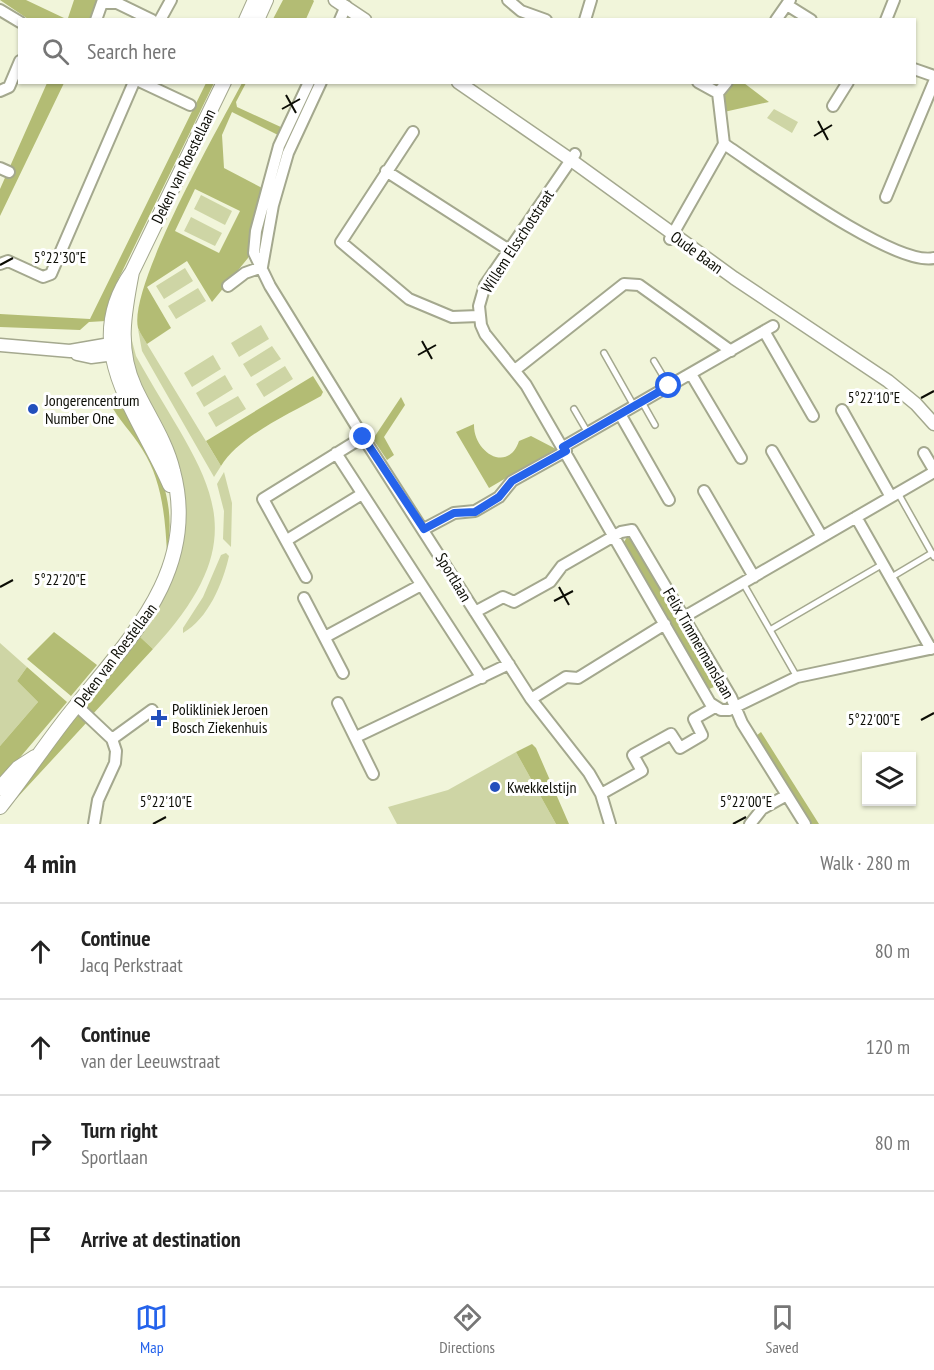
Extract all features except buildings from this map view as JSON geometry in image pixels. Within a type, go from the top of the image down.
[{"type":"main road","points":[[247,18],[255,0]]},
{"type":"main road","points":[[258,18],[266,0]]},
{"type":"main road","name":"Deken van Roestellaan","points":[[0,807],[145,618],[158,597],[175,551],[177,490],[168,454],[117,349],[132,272],[222,86]]},
{"type":"main road","name":"Deken van Roestellaan","points":[[0,788],[18,768],[37,756]]},
{"type":"street","points":[[161,18],[171,0]]},
{"type":"street","points":[[334,0],[352,10]]},
{"type":"street","points":[[508,0],[519,15],[535,18]]},
{"type":"street","points":[[586,18],[591,0]]},
{"type":"street","points":[[887,18],[894,0]]},
{"type":"street","points":[[97,18],[103,2],[117,3],[148,18]]},
{"type":"street","points":[[778,18],[789,3],[808,18]]},
{"type":"street","points":[[0,10],[18,21]]},
{"type":"street","points":[[0,91],[9,87],[18,66]]},
{"type":"street","points":[[916,69],[934,76]]},
{"type":"street","points":[[886,197],[934,82]]},
{"type":"street","points":[[0,264],[8,261],[43,277],[51,274],[133,84]]},
{"type":"street","points":[[145,84],[190,105]]},
{"type":"street","name":"Sportlaan","points":[[308,84],[279,146],[263,202],[254,253],[270,286],[363,437],[531,699],[589,773],[601,794],[610,824]]},
{"type":"street","points":[[228,286],[245,273],[262,267],[273,206],[288,153],[320,84]]},
{"type":"street","name":"Oude Baan","points":[[461,84],[573,157],[671,237],[888,381],[916,404],[934,424]]},
{"type":"street","points":[[702,84],[718,93]]},
{"type":"street","points":[[671,237],[724,144],[718,93],[725,84]]},
{"type":"street","points":[[833,106],[847,84]]},
{"type":"street","points":[[413,132],[342,237],[343,245],[409,299],[452,317],[479,316]]},
{"type":"street","points":[[724,144],[858,232],[921,260],[934,258]]},
{"type":"street","name":"Willem Elsschotstraat","points":[[564,449],[514,370],[485,334],[479,316],[481,296],[485,285],[573,157]]},
{"type":"street","points":[[386,171],[509,250]]},
{"type":"street","points":[[514,370],[624,284],[631,282],[639,285],[731,351]]},
{"type":"street","points":[[424,529],[454,513],[475,512],[499,497],[512,481],[588,433],[769,329],[813,416]]},
{"type":"street","points":[[0,345],[70,351],[117,349]]},
{"type":"street","points":[[691,374],[741,458]]},
{"type":"street","points":[[842,410],[894,495]]},
{"type":"street","points":[[620,414],[669,500]]},
{"type":"street","points":[[306,577],[263,499],[363,437]]},
{"type":"street","name":"Felix Timmermanslaan","points":[[564,449],[710,703],[715,707],[729,710],[736,708],[636,533],[628,530],[614,535]]},
{"type":"street","points":[[772,450],[822,537]]},
{"type":"street","points":[[336,453],[482,678]]},
{"type":"street","points":[[684,617],[934,471],[924,453]]},
{"type":"street","points":[[704,491],[754,577]]},
{"type":"street","points":[[287,540],[362,494]]},
{"type":"street","points":[[805,824],[742,723],[736,708],[797,677],[933,648],[856,517]]},
{"type":"street","points":[[475,612],[503,597],[514,602],[550,582],[562,566],[614,535]]},
{"type":"street","points":[[325,637],[421,585]]},
{"type":"street","points":[[304,598],[343,673]]},
{"type":"street","points":[[531,699],[566,677],[578,678],[665,624]]},
{"type":"street","points":[[356,737],[509,664]]},
{"type":"street","points":[[338,703],[373,774]]},
{"type":"street","points":[[76,705],[112,739],[116,751],[115,763],[98,800],[94,824]]},
{"type":"street","points":[[601,794],[642,771],[633,755],[671,734],[680,748],[702,735],[694,719],[715,707]]},
{"type":"street","points":[[112,739],[152,710]]},
{"type":"street","points":[[750,824],[762,809],[787,795]]},
{"type":"lane","points":[[604,353],[655,425]]},
{"type":"lane","points":[[654,361],[669,386]]},
{"type":"lane","points":[[574,409],[588,433]]},
{"type":"lane","points":[[890,578],[933,555],[894,495]]},
{"type":"lane","points":[[770,630],[883,564]]},
{"type":"lane","points":[[743,583],[797,677]]},
{"type":"green space","points":[[0,0],[26,0],[64,18],[27,18]]},
{"type":"green space","points":[[74,0],[100,0],[94,18],[68,18]]},
{"type":"green space","points":[[283,0],[314,1],[306,18],[274,18]]},
{"type":"green space","points":[[47,84],[64,84],[0,216],[0,189]]},
{"type":"green space","points":[[206,84],[214,84],[118,280],[106,321],[89,322],[80,330],[0,327],[0,314],[90,319]]},
{"type":"green space","points":[[241,84],[245,84],[236,102],[237,107],[283,128],[280,136],[232,112],[222,135],[224,168],[262,188],[251,228],[248,258],[212,302],[187,261],[147,287],[171,328],[147,344],[138,328],[139,307],[147,278],[160,244],[196,169]],"holes":[[[195,189],[240,211],[219,253],[175,231]]]},
{"type":"green space","points":[[730,84],[745,84],[769,102],[724,112],[723,95]]},
{"type":"green space","points":[[774,109],[798,122],[792,133],[767,118]]},
{"type":"green space","points":[[201,195],[232,211],[225,225],[194,209]]},
{"type":"green space","points":[[191,217],[222,233],[215,246],[184,231]]},
{"type":"green space","points":[[185,268],[193,281],[164,299],[156,286]]},
{"type":"green space","points":[[198,288],[206,301],[176,319],[168,306]]},
{"type":"green space","points":[[261,325],[269,339],[239,357],[231,343]]},
{"type":"green space","points":[[138,329],[221,466],[214,477],[142,351]]},
{"type":"green space","points":[[126,336],[131,337],[136,356],[200,469],[212,502],[215,534],[207,569],[187,606],[153,649],[139,636],[163,599],[172,578],[180,556],[186,512],[177,468],[141,396],[133,373]]},
{"type":"green space","points":[[272,346],[281,359],[251,377],[243,364]]},
{"type":"green space","points":[[213,355],[221,369],[192,387],[184,373]]},
{"type":"green space","points":[[285,366],[293,379],[264,397],[256,384]]},
{"type":"green space","points":[[225,375],[233,389],[204,407],[196,393]]},
{"type":"green space","points":[[313,376],[323,392],[321,396],[253,435],[229,455],[221,466],[206,441]]},
{"type":"green space","points":[[119,393],[150,451],[165,489],[170,530],[167,553],[163,512],[154,473],[142,449],[110,403]]},
{"type":"green space","points":[[238,396],[246,409],[216,427],[208,413]]},
{"type":"green space","points":[[401,397],[405,405],[384,437],[394,455],[387,460],[373,439]]},
{"type":"green space","points":[[474,424],[479,443],[492,455],[500,458],[514,451],[519,441],[531,436],[556,449],[489,488],[456,432]]},
{"type":"green space","points":[[224,472],[232,503],[231,547],[223,539],[224,511],[217,484]]},
{"type":"green space","points":[[627,537],[640,551],[712,676],[714,687],[709,689],[626,547],[624,542]]},
{"type":"green space","points":[[226,553],[229,556],[213,599],[200,619],[183,633],[183,628],[203,597],[221,555]]},
{"type":"green space","points":[[54,632],[97,665],[71,696],[27,659]]},
{"type":"green space","points":[[139,636],[153,649],[92,715],[83,707]]},
{"type":"green space","points":[[0,643],[27,667],[17,681],[38,702],[0,746]]},
{"type":"green space","points":[[27,667],[67,702],[0,781],[0,746],[38,702],[17,681]]},
{"type":"green space","points":[[79,713],[88,721],[15,800],[11,797]]},
{"type":"green space","points":[[761,732],[819,824],[811,824],[756,736]]},
{"type":"green space","points":[[532,744],[536,748],[569,824],[556,824],[516,752]]},
{"type":"green space","name":"Kwekkelstijn","points":[[516,752],[556,824],[397,824],[388,807],[448,790]]},
{"type":"place","name":"Jongerencentrum Number One","points":[[33,409]]},
{"type":"place","name":"Polikliniek Jeroen Bosch Ziekenhuis","points":[[159,718]]},
{"type":"place","name":"Kwekkelstijn","points":[[495,787]]},
{"type":"route","points":[[363,437],[424,529],[454,513],[475,512],[499,497],[512,481],[566,451],[563,447],[669,386]]}]
